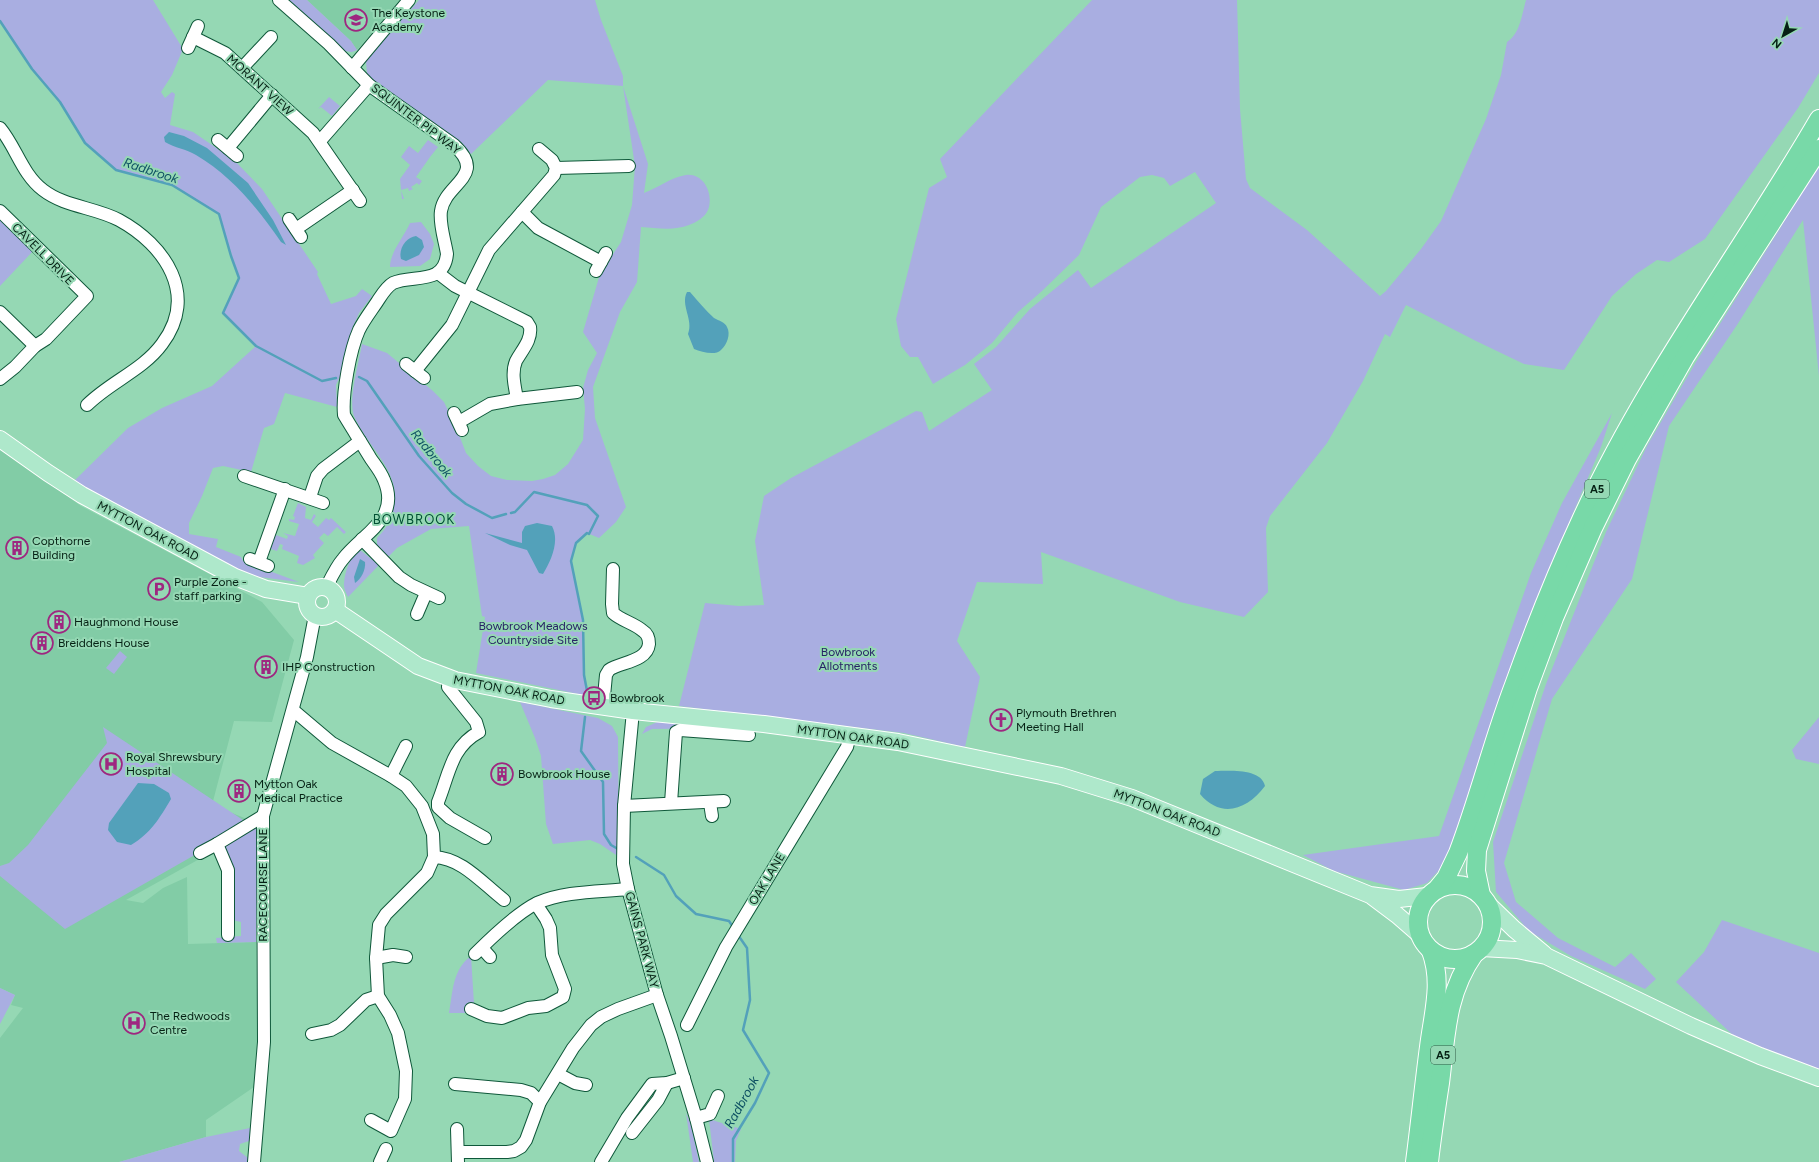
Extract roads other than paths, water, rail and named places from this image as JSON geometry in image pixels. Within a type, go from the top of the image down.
[{"type":"highway","name":"A5","points":[[1432,892],[1446,878],[1458,854],[1469,825],[1514,685],[1544,608],[1584,513],[1613,456],[1676,344],[1791,166],[1819,119]]},
{"type":"highway","name":"A5","points":[[1484,899],[1476,872],[1477,850],[1528,688],[1554,618],[1593,528],[1627,459],[1685,357],[1819,149]]},
{"type":"highway","points":[[1450,885],[1463,885],[1484,899],[1490,909],[1492,923],[1489,936],[1478,951],[1467,957],[1452,959],[1444,958],[1431,951],[1420,935],[1417,922],[1420,908],[1432,892],[1450,885]]},
{"type":"highway","name":"A5","points":[[1415,1162],[1430,1036],[1438,990],[1437,970],[1431,951]]},
{"type":"highway","name":"A5","points":[[1429,1162],[1446,1031],[1452,998],[1461,973],[1478,951]]},
{"type":"main road","name":"MYTTON OAK ROAD","points":[[0,439],[82,495],[235,577],[266,589],[308,596]]},
{"type":"main road","points":[[326,588],[337,598],[335,610],[328,616],[324,617],[315,615],[307,607],[308,596],[315,589],[326,588]]},
{"type":"main road","name":"MYTTON OAK ROAD","points":[[335,610],[418,666],[449,678],[551,699],[603,707],[850,735],[936,749],[1054,775],[1132,798],[1370,894],[1399,899],[1432,892]]},
{"type":"main road","name":"MYTTON OAK ROAD","points":[[1370,894],[1420,935]]},
{"type":"main road","points":[[1484,899],[1514,929],[1546,956]]},
{"type":"main road","points":[[1478,951],[1512,949],[1546,956],[1691,1026],[1760,1056],[1819,1078]]},
{"type":"street","name":"SQUINTER PIP WAY","points":[[279,0],[329,44],[370,85],[454,145],[464,154],[467,170],[465,176],[444,201],[441,210],[447,254],[443,268],[438,273]]},
{"type":"street","points":[[352,68],[409,0]]},
{"type":"street","name":"MORANT VIEW","points":[[188,48],[196,31],[242,68],[314,133],[360,201]]},
{"type":"street","points":[[242,68],[271,37]]},
{"type":"street","points":[[320,141],[370,85]]},
{"type":"street","points":[[228,148],[272,95]]},
{"type":"street","points":[[0,128],[15,150],[25,170],[42,189],[52,197],[70,204],[88,208],[119,220],[156,248],[165,259],[172,272],[177,295],[177,306],[171,331],[154,355],[120,378],[87,405]]},
{"type":"street","points":[[218,140],[237,156]]},
{"type":"street","points":[[406,364],[420,375],[452,325],[489,250],[554,175],[556,168],[552,160],[539,149]]},
{"type":"street","points":[[556,168],[629,166]]},
{"type":"street","points":[[295,228],[353,190]]},
{"type":"street","name":"CAVELL DRIVE","points":[[0,211],[87,296],[46,339],[35,346]]},
{"type":"street","points":[[522,212],[538,228],[601,262]]},
{"type":"street","points":[[326,588],[342,559],[380,522],[386,513],[388,490],[384,479],[344,415],[343,402],[358,332],[380,297],[392,283],[424,278],[438,273],[455,286],[527,322],[530,327],[529,339],[516,362],[514,371],[517,399]]},
{"type":"street","points":[[0,312],[35,346],[15,367],[0,379]]},
{"type":"street","points":[[458,422],[490,404],[517,399],[577,392]]},
{"type":"street","points":[[310,497],[317,476],[323,469],[360,441]]},
{"type":"street","points":[[244,476],[310,497],[323,503]]},
{"type":"street","points":[[259,562],[284,489]]},
{"type":"street","points":[[362,539],[399,578],[426,593],[439,598]]},
{"type":"street","points":[[603,707],[606,675],[609,670],[637,659],[644,654],[649,647],[648,637],[643,631],[613,613],[613,569]]},
{"type":"street","points":[[417,614],[426,593]]},
{"type":"street","name":"RACECOURSE LANE","points":[[254,1162],[264,1042],[263,816],[307,657],[315,615]]},
{"type":"street","points":[[449,678],[448,687],[476,722],[479,732],[472,736],[459,748],[438,802],[438,807],[450,818],[485,838]]},
{"type":"street","points":[[293,710],[332,743],[406,786],[422,806],[433,834],[434,857],[432,865],[422,880],[386,914],[374,923],[378,996],[390,1015],[398,1033],[406,1071],[405,1099],[391,1131],[380,1162]]},
{"type":"street","name":"GAINS PARK WAY","points":[[633,711],[624,806],[623,864],[628,889],[657,996],[684,1078],[707,1162]]},
{"type":"street","points":[[671,803],[676,732],[680,730],[749,735]]},
{"type":"street","name":"OAK LANE","points":[[687,1025],[736,931],[847,747],[850,735]]},
{"type":"street","points":[[391,776],[406,746]]},
{"type":"street","points":[[624,806],[671,803],[710,803],[724,801]]},
{"type":"street","points":[[710,803],[712,816]]},
{"type":"street","points":[[200,853],[263,816]]},
{"type":"street","points":[[217,844],[228,870],[228,935]]},
{"type":"street","points":[[434,857],[445,857],[454,860],[465,868],[491,895],[504,900]]},
{"type":"street","points":[[490,957],[479,951],[522,913],[536,904],[574,893],[628,889]]},
{"type":"street","points":[[471,1008],[487,1016],[502,1018],[528,1008],[546,1006],[562,997],[565,989],[552,955],[550,928],[536,904]]},
{"type":"street","points":[[376,958],[393,955],[406,957]]},
{"type":"street","points":[[312,1034],[332,1035],[340,1025],[366,1000],[378,996]]},
{"type":"street","points":[[456,1129],[458,1157],[514,1151],[521,1147],[526,1140],[540,1102],[580,1038],[601,1017],[618,1009],[657,996]]},
{"type":"street","points":[[558,1074],[578,1087]]},
{"type":"street","points":[[601,1162],[627,1118],[652,1084],[667,1083],[684,1078]]},
{"type":"street","points":[[632,1133],[658,1100],[667,1083]]},
{"type":"street","points":[[454,1084],[521,1090],[531,1093],[540,1102]]},
{"type":"street","points":[[696,1118],[710,1114],[718,1096]]},
{"type":"street","points":[[371,1120],[391,1131]]},
{"type":"waterway","name":"Radbrook","points":[[0,21],[32,69],[60,102],[85,143],[116,170],[172,185],[219,214],[239,278],[223,313],[256,346],[322,381],[336,378]]},
{"type":"waterway","name":"Radbrook","points":[[359,377],[367,381],[419,456],[452,493],[466,504],[492,518],[506,514]]},
{"type":"waterway","name":"Radbrook","points":[[511,513],[515,512],[534,492],[587,505],[598,516],[589,534],[587,533],[576,543],[571,561],[583,620],[584,675],[588,696]]},
{"type":"waterway","name":"Radbrook","points":[[585,717],[581,751],[603,782],[604,834],[611,845],[618,849]]},
{"type":"waterway","name":"Radbrook","points":[[636,857],[664,875],[676,896],[696,914],[729,921],[733,927]]},
{"type":"waterway","name":"Radbrook","points":[[733,1162],[733,1139],[755,1103],[769,1073],[743,1030],[750,1000],[747,948],[738,935]]},
{"type":"place","name":"The Keystone Academy","points":[[356,20]]},
{"type":"place","name":"Copthorne Building","points":[[17,548]]},
{"type":"place","name":"Purple Zone - staff parking","points":[[159,589]]},
{"type":"place","name":"Haughmond House","points":[[59,622]]},
{"type":"place","name":"Breiddens House","points":[[42,643]]},
{"type":"place","name":"IHP Construction","points":[[266,667]]},
{"type":"place","name":"Bowbrook","points":[[594,698]]},
{"type":"place","name":"Plymouth Brethren Meeting Hall","points":[[1001,720]]},
{"type":"place","name":"Royal Shrewsbury Hospital","points":[[111,764]]},
{"type":"place","name":"Bowbrook House","points":[[502,774]]},
{"type":"place","name":"Mytton Oak Medical Practice","points":[[239,791]]},
{"type":"place","name":"The Redwoods Centre","points":[[134,1023]]},
{"type":"district","name":"BOWBROOK","points":[[414,519]]},
{"type":"park label","name":"Bowbrook Meadows Countryside Site","points":[[533,633]]},
{"type":"park label","name":"Bowbrook Allotments","points":[[848,659]]}]
